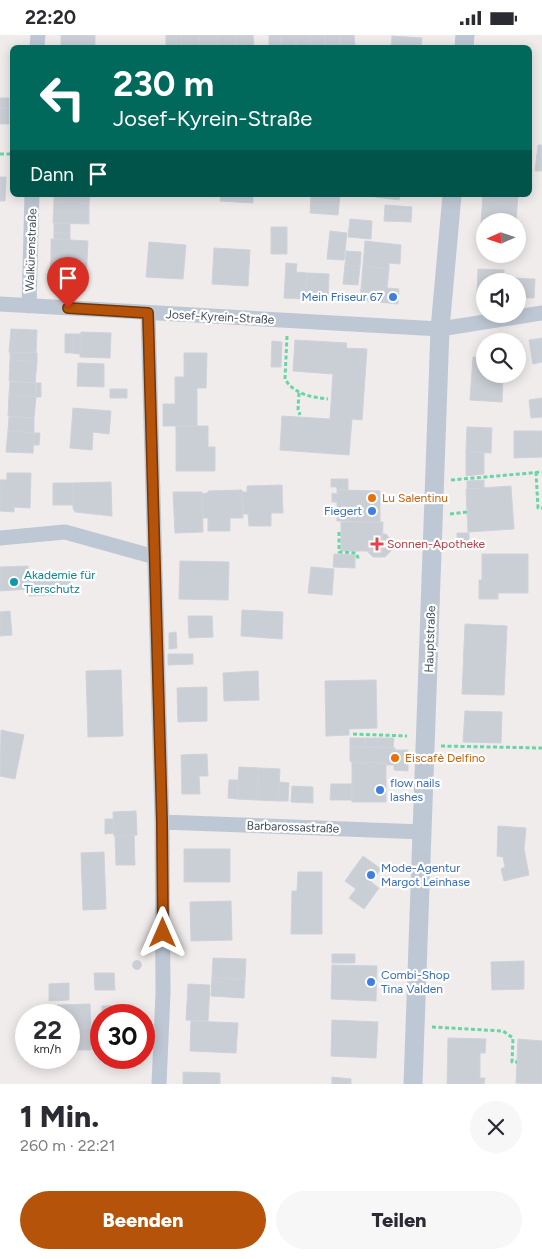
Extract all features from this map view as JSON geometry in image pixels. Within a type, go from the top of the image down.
[{"type":"street","name":"Walkürenstraße","points":[[29,306],[32,197]]},
{"type":"street","name":"Hauptstraße","points":[[413,1084],[440,329],[452,197]]},
{"type":"street","name":"Josef-Kyrein-Straße","points":[[0,304],[440,329],[542,313]]},
{"type":"street","points":[[148,313],[162,822],[163,993],[159,1084]]},
{"type":"street","points":[[0,538],[65,532],[155,557]]},
{"type":"street","name":"Barbarossastraße","points":[[162,822],[423,832]]},
{"type":"path","points":[[287,320],[285,379],[299,393],[309,397],[328,399]]},
{"type":"path","points":[[299,393],[298,409],[300,415]]},
{"type":"path","points":[[536,472],[538,508],[542,508]]},
{"type":"path","points":[[450,480],[542,472]]},
{"type":"path","points":[[449,514],[467,512]]},
{"type":"path","points":[[339,532],[339,552],[356,553],[359,560]]},
{"type":"path","points":[[353,734],[426,741],[542,748]]},
{"type":"path","points":[[432,1027],[503,1031],[513,1038],[512,1062],[517,1062]]},
{"type":"building","points":[[61,35],[95,35],[95,45],[61,45]]},
{"type":"building","points":[[166,35],[181,35],[182,45],[166,45]]},
{"type":"building","points":[[181,35],[199,35],[200,45],[182,45]]},
{"type":"building","points":[[199,35],[217,35],[218,45],[200,45]]},
{"type":"building","points":[[217,35],[235,35],[236,45],[218,45]]},
{"type":"building","points":[[235,35],[253,35],[254,45],[236,45]]},
{"type":"building","points":[[269,35],[281,35],[281,45],[269,45]]},
{"type":"building","points":[[281,35],[296,35],[296,45],[281,45]]},
{"type":"building","points":[[296,35],[310,35],[310,45],[296,45]]},
{"type":"building","points":[[310,35],[325,35],[325,45],[310,45]]},
{"type":"building","points":[[325,35],[340,35],[340,45],[325,45]]},
{"type":"building","points":[[340,35],[354,35],[355,45],[340,45]]},
{"type":"building","points":[[392,36],[422,38],[421,45],[391,45]]},
{"type":"building","points":[[0,98],[9,98],[9,108],[0,108]]},
{"type":"building","points":[[0,108],[9,108],[9,124],[0,124]]},
{"type":"building","points":[[538,145],[542,145],[542,171],[535,171]]},
{"type":"building","points":[[0,177],[6,177],[5,201],[0,201]]},
{"type":"building","points":[[54,197],[90,197],[89,203],[54,202]]},
{"type":"building","points":[[221,197],[253,197],[253,203],[220,201]]},
{"type":"building","points":[[311,197],[340,197],[338,215],[310,213]]},
{"type":"building","points":[[375,197],[400,197],[399,200]]},
{"type":"building","points":[[483,197],[518,197],[517,213],[482,213]]},
{"type":"building","points":[[54,202],[89,203],[89,224],[53,223]]},
{"type":"building","points":[[385,205],[412,207],[411,222],[384,221]]},
{"type":"building","points":[[350,219],[372,221],[371,239],[348,237]]},
{"type":"building","points":[[54,223],[70,223],[70,233],[54,233]]},
{"type":"building","points":[[271,227],[287,227],[287,254],[271,254]]},
{"type":"building","points":[[330,231],[347,233],[344,260],[327,259]]},
{"type":"building","points":[[54,233],[70,233],[70,240],[54,239]]},
{"type":"building","points":[[51,239],[88,241],[87,261],[51,260]]},
{"type":"building","points":[[365,241],[401,245],[400,264],[389,263],[389,269],[363,266]]},
{"type":"building","points":[[149,242],[186,245],[183,279],[146,277]]},
{"type":"building","points":[[214,248],[250,250],[248,286],[212,284]]},
{"type":"building","points":[[346,251],[361,252],[360,266],[345,265]]},
{"type":"building","points":[[51,260],[87,261],[86,282],[49,280]]},
{"type":"building","points":[[286,263],[297,264],[296,272],[307,273],[306,299],[284,298]]},
{"type":"building","points":[[345,265],[360,266],[358,285],[343,284]]},
{"type":"building","points":[[363,266],[389,269],[387,288],[399,289],[398,304],[360,300]]},
{"type":"building","points":[[478,269],[504,270],[504,273],[478,273]]},
{"type":"building","points":[[307,273],[329,274],[328,300],[306,299]]},
{"type":"building","points":[[526,279],[535,279],[534,298],[526,298]]},
{"type":"building","points":[[11,329],[37,330],[36,353],[9,352]]},
{"type":"building","points":[[81,332],[111,333],[110,358],[80,357]]},
{"type":"building","points":[[65,334],[73,334],[72,353],[65,353]]},
{"type":"building","points":[[73,334],[81,334],[80,354],[72,353]]},
{"type":"building","points":[[542,338],[542,362],[533,364],[529,340]]},
{"type":"building","points":[[295,340],[347,343],[346,348],[367,349],[362,420],[352,419],[349,455],[280,450],[282,416],[330,419],[333,374],[293,371]]},
{"type":"building","points":[[272,341],[282,342],[281,367],[271,367]]},
{"type":"building","points":[[10,352],[37,353],[37,362],[10,360]]},
{"type":"building","points":[[184,353],[207,353],[206,388],[197,388],[197,426],[163,426],[163,404],[175,404],[175,377],[184,377]]},
{"type":"building","points":[[473,357],[476,357],[476,383],[503,383],[502,402],[470,400]]},
{"type":"building","points":[[10,360],[37,362],[35,383],[9,381]]},
{"type":"building","points":[[78,363],[104,364],[104,387],[77,386]]},
{"type":"building","points":[[10,382],[36,383],[36,397],[9,395]]},
{"type":"building","points":[[36,383],[41,383],[41,397],[36,397]]},
{"type":"building","points":[[110,389],[127,389],[127,398],[110,398]]},
{"type":"building","points":[[9,395],[36,397],[34,418],[8,416]]},
{"type":"building","points":[[542,398],[542,417],[531,418],[529,400]]},
{"type":"building","points":[[73,408],[111,411],[109,434],[93,432],[92,450],[70,448]]},
{"type":"building","points":[[9,417],[34,418],[34,433],[8,431]]},
{"type":"building","points":[[176,426],[208,426],[208,447],[215,447],[215,471],[176,471]]},
{"type":"building","points":[[467,427],[492,428],[491,453],[466,452]]},
{"type":"building","points":[[8,431],[34,433],[33,453],[6,452]]},
{"type":"building","points":[[514,431],[542,431],[542,457],[514,458]]},
{"type":"building","points":[[34,433],[40,433],[39,445],[33,445]]},
{"type":"building","points":[[466,452],[484,453],[484,474],[466,476]]},
{"type":"building","points":[[7,473],[31,473],[30,508],[14,507],[14,512],[0,511],[0,480],[7,480]]},
{"type":"building","points":[[331,479],[348,479],[348,490],[337,490],[337,487],[331,487]]},
{"type":"building","points":[[484,480],[484,488],[467,489],[467,481]]},
{"type":"building","points":[[111,482],[112,516],[75,512],[73,508],[73,483]]},
{"type":"building","points":[[53,483],[73,483],[73,505],[53,505]]},
{"type":"building","points":[[282,485],[283,513],[271,513],[271,526],[249,526],[248,514],[243,514],[242,492],[247,492],[247,486]]},
{"type":"building","points":[[511,486],[514,529],[468,532],[466,489]]},
{"type":"building","points":[[242,490],[243,518],[230,518],[230,531],[208,531],[208,518],[203,518],[202,494],[208,493],[208,491]]},
{"type":"building","points":[[337,490],[380,491],[380,522],[337,521],[337,502],[332,502],[332,493],[337,494]]},
{"type":"building","points":[[173,492],[202,492],[203,532],[175,533]]},
{"type":"building","points":[[341,522],[383,522],[382,551],[341,551]]},
{"type":"building","points":[[457,533],[469,533],[469,542],[457,542]]},
{"type":"building","points":[[382,534],[386,534],[391,540],[391,551],[385,557],[373,557],[367,551],[382,551]]},
{"type":"building","points":[[334,554],[355,555],[355,568],[333,567]]},
{"type":"building","points":[[482,554],[528,554],[528,593],[498,593],[498,599],[479,599],[479,580],[482,580]]},
{"type":"building","points":[[180,561],[229,562],[228,600],[179,599]]},
{"type":"building","name":"Akademie für Tierschutz","points":[[28,566],[29,589],[0,591],[0,567]]},
{"type":"building","points":[[311,567],[334,569],[332,595],[308,593]]},
{"type":"building","points":[[70,573],[71,594],[29,596],[28,576]]},
{"type":"building","points":[[242,610],[283,612],[282,639],[241,636]]},
{"type":"building","name":"Akademie für Tierschutz","points":[[10,611],[12,635],[0,636],[0,612]]},
{"type":"building","points":[[188,616],[212,616],[213,637],[189,638]]},
{"type":"building","points":[[465,624],[507,626],[504,695],[462,694]]},
{"type":"building","points":[[176,632],[177,648],[169,649],[169,633]]},
{"type":"building","points":[[168,654],[193,654],[193,664],[168,665]]},
{"type":"building","points":[[121,670],[123,736],[88,737],[86,671]]},
{"type":"building","points":[[258,671],[259,700],[224,701],[223,673]]},
{"type":"building","points":[[376,680],[377,728],[349,729],[349,735],[326,736],[325,681]]},
{"type":"building","points":[[207,687],[207,721],[178,722],[177,688]]},
{"type":"building","points":[[465,711],[502,712],[501,743],[463,742]]},
{"type":"building","points":[[1,730],[24,735],[15,779],[0,776]]},
{"type":"building","points":[[350,738],[365,738],[365,747],[350,747]]},
{"type":"building","points":[[365,738],[379,738],[378,747],[365,747]]},
{"type":"building","points":[[379,738],[394,738],[393,748],[378,747]]},
{"type":"building","points":[[350,747],[408,750],[408,771],[394,770],[394,765],[386,765],[386,763],[352,762],[350,761]]},
{"type":"building","points":[[207,754],[208,776],[199,776],[200,794],[182,794],[181,755]]},
{"type":"building","points":[[352,762],[386,763],[386,802],[352,802]]},
{"type":"building","points":[[239,767],[259,768],[257,800],[237,799]]},
{"type":"building","points":[[259,768],[280,769],[278,801],[257,800]]},
{"type":"building","points":[[229,780],[238,780],[237,799],[228,798]]},
{"type":"building","points":[[279,782],[289,783],[288,801],[278,801]]},
{"type":"building","points":[[331,784],[352,784],[352,800],[330,800]]},
{"type":"building","points":[[292,786],[313,787],[313,803],[291,802]]},
{"type":"building","points":[[136,811],[137,835],[114,836],[113,812]]},
{"type":"building","points":[[105,819],[113,819],[114,833],[105,834]]},
{"type":"building","points":[[498,826],[526,828],[524,849],[529,875],[504,881],[501,869],[505,867],[503,857],[497,856]]},
{"type":"building","points":[[134,835],[135,865],[116,865],[115,836]]},
{"type":"building","points":[[184,849],[230,849],[230,882],[184,882]]},
{"type":"building","points":[[104,852],[106,909],[83,910],[81,853]]},
{"type":"building","points":[[363,856],[381,869],[371,882],[379,888],[364,909],[349,898],[356,889],[345,881]]},
{"type":"building","points":[[298,872],[322,872],[322,934],[291,934],[292,891],[297,891]]},
{"type":"building","points":[[231,901],[232,940],[191,941],[190,902]]},
{"type":"building","points":[[332,954],[355,954],[355,963],[332,963]]},
{"type":"building","points":[[213,958],[246,959],[245,979],[212,977]]},
{"type":"building","points":[[137,961],[141,965],[137,969],[133,965]]},
{"type":"building","points":[[524,961],[524,989],[492,990],[491,962]]},
{"type":"building","points":[[332,965],[377,966],[376,1001],[331,999]]},
{"type":"building","points":[[94,973],[114,973],[115,990],[95,990]]},
{"type":"building","points":[[212,977],[245,979],[244,998],[211,996]]},
{"type":"building","points":[[69,983],[69,1000],[49,1001],[49,984]]},
{"type":"building","points":[[188,984],[210,985],[208,1021],[186,1020]]},
{"type":"building","points":[[80,1004],[90,1004],[90,1027],[80,1028]]},
{"type":"building","points":[[332,1020],[378,1022],[376,1058],[331,1056]]},
{"type":"building","points":[[191,1021],[238,1023],[236,1053],[190,1051]]},
{"type":"building","points":[[90,1027],[90,1050],[80,1050],[80,1028]]},
{"type":"building","points":[[448,1038],[486,1039],[485,1053],[480,1053],[480,1078],[485,1078],[484,1084],[447,1084]]},
{"type":"building","points":[[518,1039],[542,1041],[542,1084],[516,1083]]},
{"type":"building","points":[[183,1072],[220,1073],[220,1084],[183,1084]]},
{"type":"building","points":[[332,1077],[351,1079],[351,1084],[332,1084]]},
{"type":"place","name":"Mein Friseur 67","points":[[393,297]]},
{"type":"place","name":"Lu Salentinu","points":[[372,498]]},
{"type":"place","name":"Fiegert","points":[[372,511]]},
{"type":"place","name":"Sonnen-Apotheke","points":[[377,544]]},
{"type":"place","name":"Akademie für Tierschutz","points":[[14,582]]},
{"type":"place","name":"Eiscafè Delfino","points":[[395,758]]},
{"type":"place","name":"flow nails lashes","points":[[380,790]]},
{"type":"place","name":"Mode-Agentur Margot Leinhase","points":[[371,875]]},
{"type":"place","name":"Combi-Shop Tina Valden","points":[[371,982]]},
{"type":"route","points":[[68,308],[148,313],[162,822],[163,933]]}]
